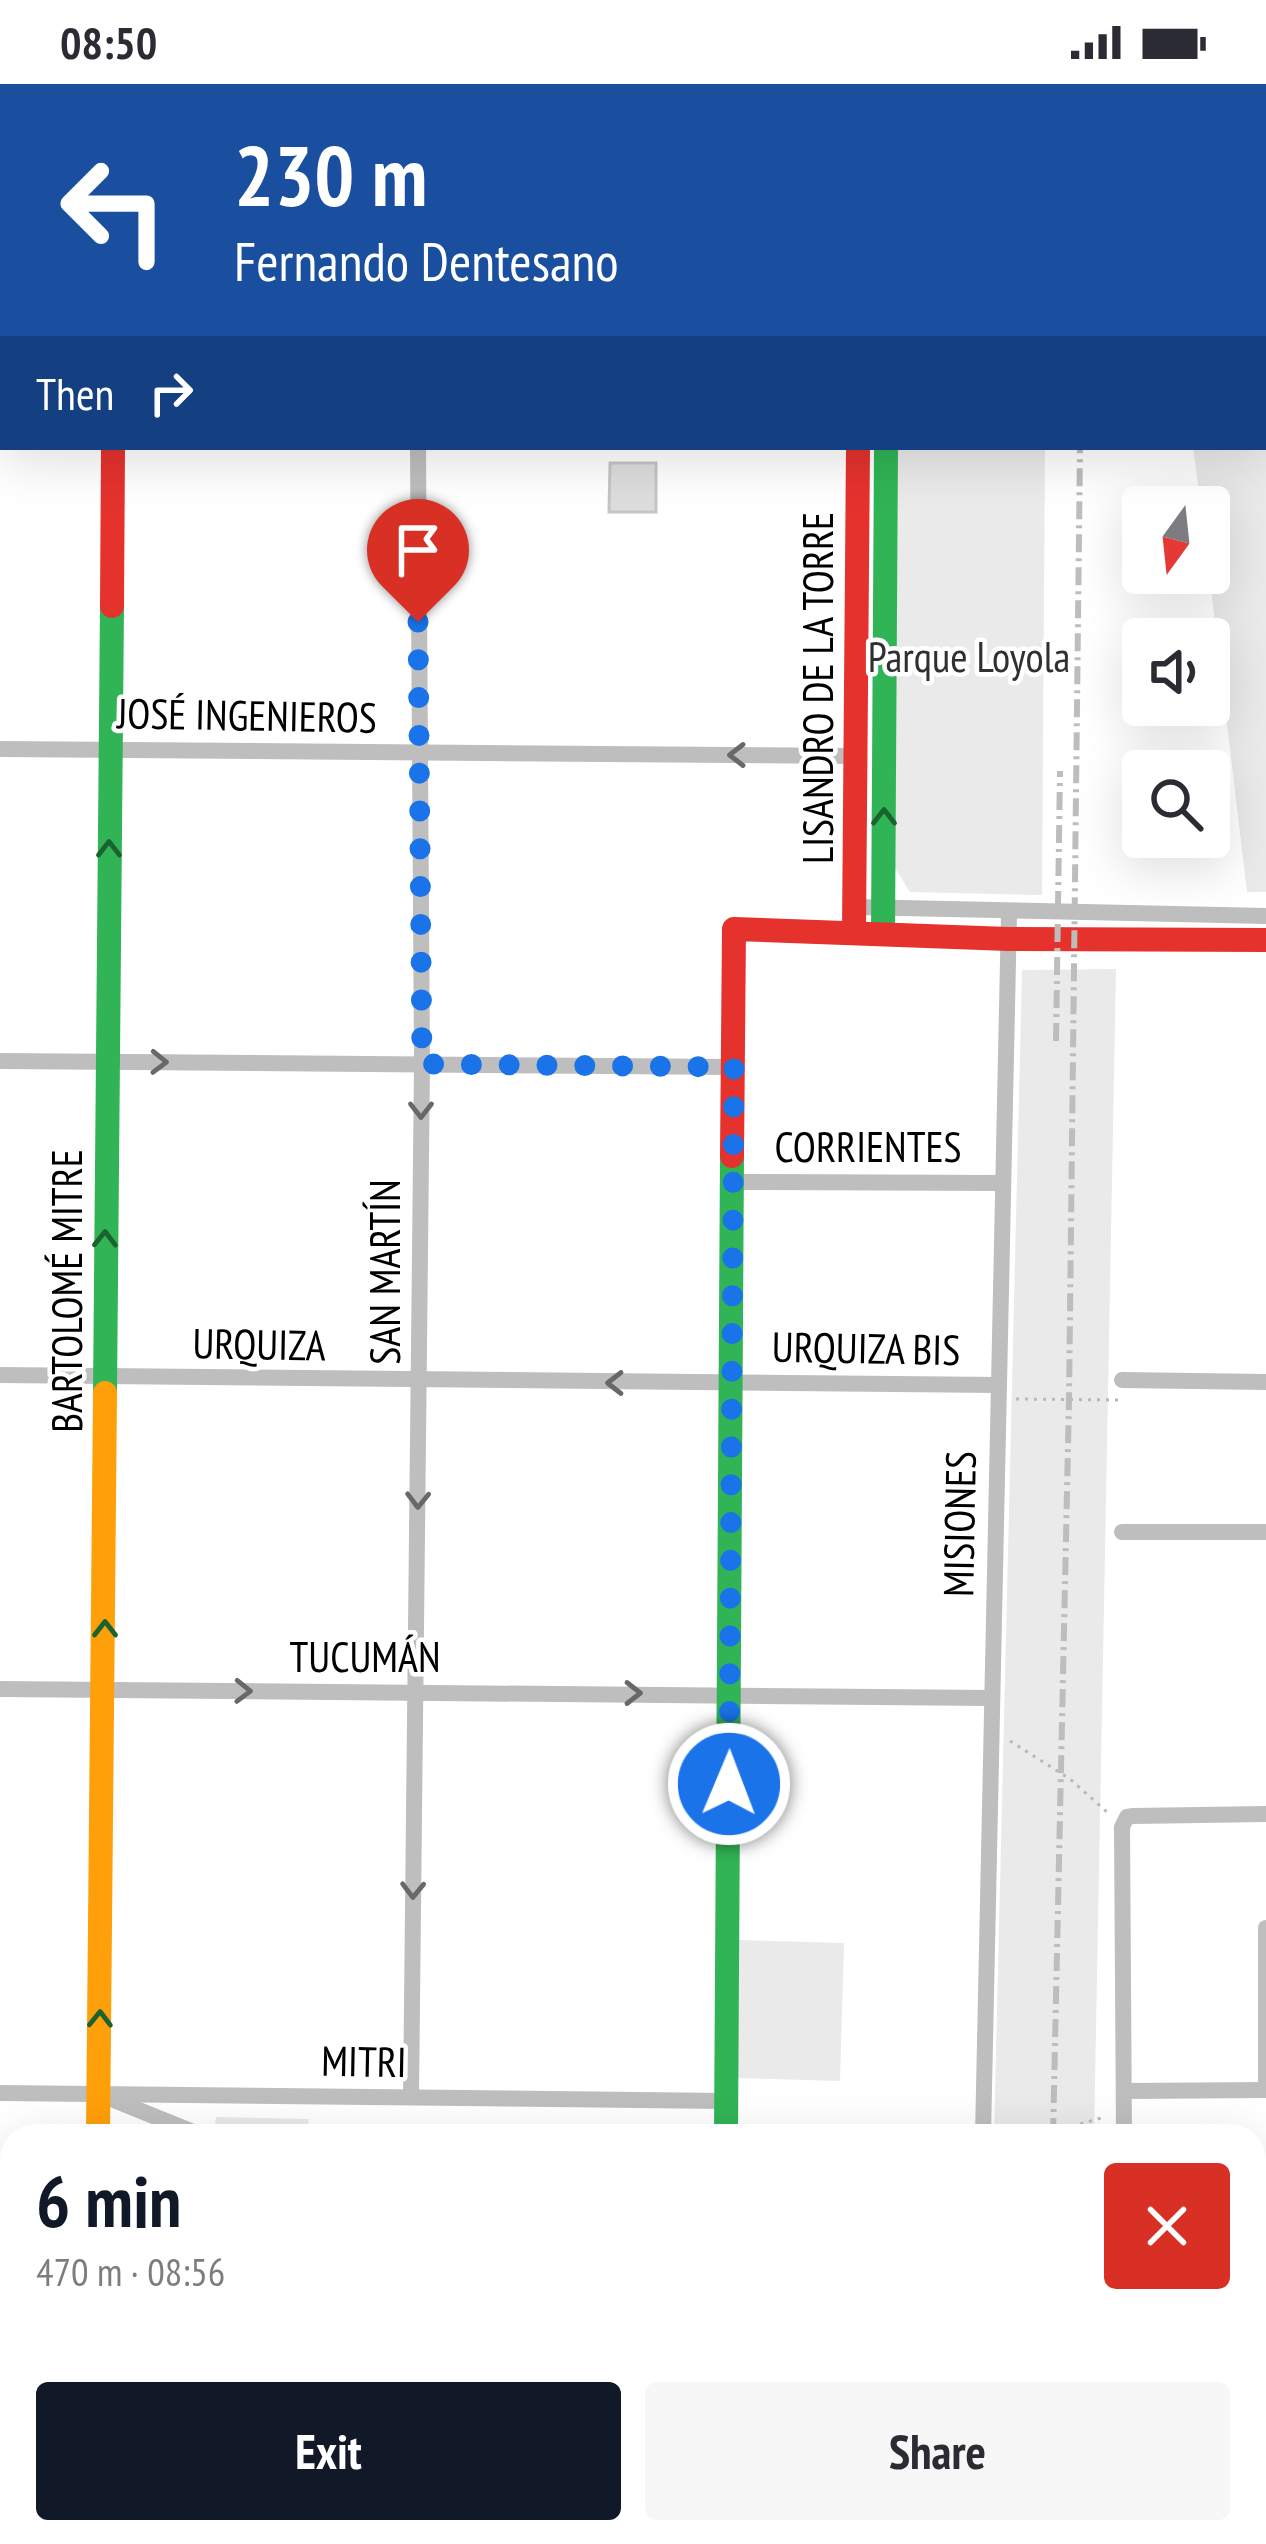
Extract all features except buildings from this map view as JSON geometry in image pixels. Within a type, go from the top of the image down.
[{"type":"street","name":"BARTOLOMÉ MITRE","points":[[98,2124],[113,450]]},
{"type":"street","name":"SAN MARTÍN","points":[[411,2097],[422,1064],[418,450]]},
{"type":"street","name":"LISANDRO DE LA TORRE","points":[[855,919],[858,450]]},
{"type":"street","name":"LISANDRO DE LA TORRE","points":[[883,934],[886,450]]},
{"type":"street","name":"JOSÉ INGENIEROS","points":[[0,749],[854,756]]},
{"type":"street","points":[[726,2124],[734,929],[855,919],[883,908],[1008,926],[1266,940]]},
{"type":"street","points":[[855,919],[883,934],[1266,916]]},
{"type":"street","name":"MISIONES","points":[[983,2124],[1008,926]]},
{"type":"street","points":[[0,1060],[734,1067]]},
{"type":"street","name":"CORRIENTES","points":[[734,1182],[1002,1183]]},
{"type":"street","name":"URQUIZA","points":[[0,1376],[732,1383]]},
{"type":"street","points":[[1122,1380],[1266,1382]]},
{"type":"street","name":"URQUIZA BIS","points":[[732,1383],[999,1392]]},
{"type":"street","points":[[1122,1532],[1266,1532]]},
{"type":"street","name":"TUCUMÁN","points":[[0,1689],[991,1698]]},
{"type":"street","points":[[1124,2124],[1121,1839],[1127,1817],[1266,1814]]},
{"type":"street","points":[[1124,2091],[1266,2086],[1266,1928]]},
{"type":"street","name":"MITRI","points":[[0,2093],[726,2101]]},
{"type":"street","points":[[99,2094],[173,2124]]},
{"type":"path","points":[[999,1392],[1122,1400]]},
{"type":"path","points":[[991,1738],[1007,1739],[1070,1779],[1104,1812],[1127,1817]]},
{"type":"path","points":[[1079,2124],[1124,2111]]},
{"type":"green space","name":"Parque Loyola","points":[[896,450],[1045,450],[1042,895],[910,892],[893,865]]},
{"type":"green space","points":[[1193,450],[1266,450],[1266,892],[1247,892],[1227,726],[1230,618],[1214,618],[1212,594],[1230,594],[1230,486],[1198,486]]},
{"type":"green space","points":[[1116,969],[1094,2124],[994,2124],[1022,970]]},
{"type":"green space","points":[[738,1940],[844,1943],[840,2081],[734,2078]]},
{"type":"green space","points":[[216,2117],[309,2119],[308,2124],[215,2124]]},
{"type":"railway","points":[[1053,2124],[1069,1400],[1080,450]]},
{"type":"railway","points":[[1056,1041],[1060,771]]},
{"type":"traffic: fast","points":[[883,934],[886,450]]},
{"type":"traffic: fast","points":[[105,1393],[112,606]]},
{"type":"traffic: fast","points":[[726,2124],[732,1156]]},
{"type":"traffic: slow","points":[[98,2124],[105,1393]]},
{"type":"traffic: jam","points":[[112,606],[113,450]]},
{"type":"traffic: jam","points":[[854,930],[858,450]]},
{"type":"traffic: jam","points":[[732,1156],[734,929],[1008,939],[1266,940]]},
{"type":"route","points":[[418,622],[422,1064],[734,1067],[729,1784]]}]
